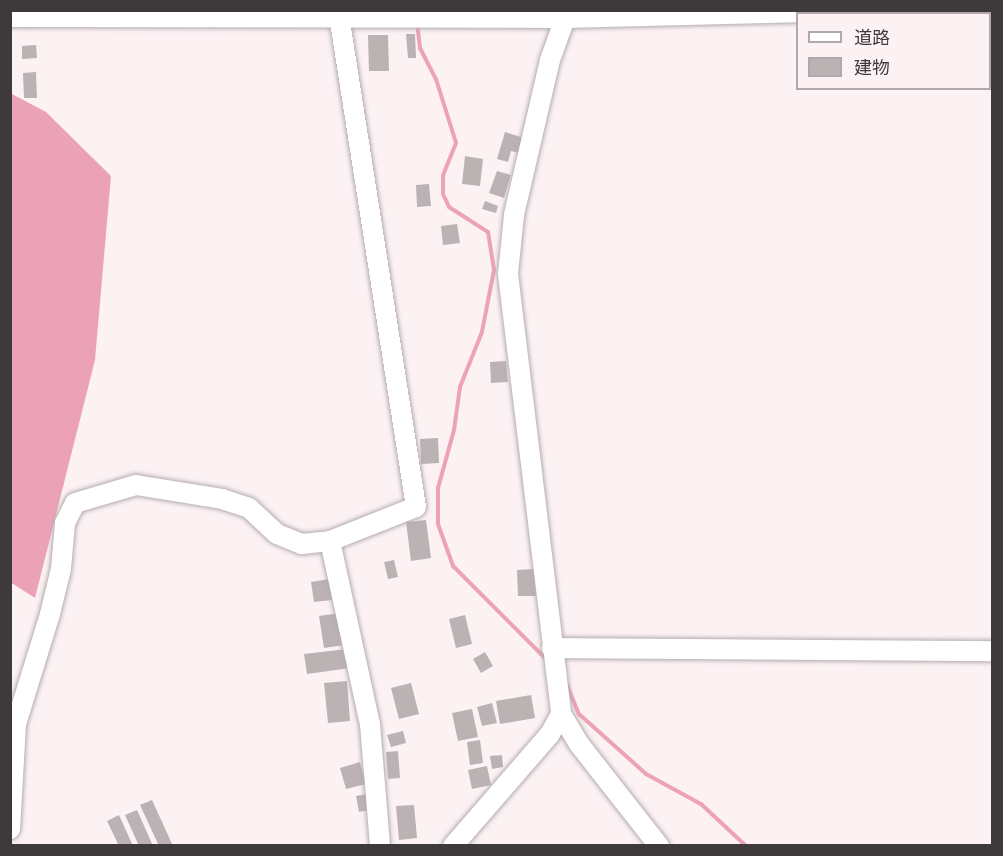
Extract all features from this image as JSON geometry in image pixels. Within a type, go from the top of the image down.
[{"type":"street","points":[[10,17],[179,14],[340,19],[899,10]]},
{"type":"street","points":[[566,14],[550,60],[514,215],[507,274],[561,714],[579,744],[659,846]]},
{"type":"street","points":[[10,830],[16,724],[50,614],[61,569],[65,523],[75,503],[136,485],[236,502],[296,544],[330,541],[410,512],[416,502],[340,19]]},
{"type":"street","points":[[330,541],[370,724],[376,831],[380,846]]},
{"type":"street","points":[[553,659],[993,651]]},
{"type":"street","points":[[453,846],[550,734],[561,714]]},
{"type":"shaded area","points":[[10,93],[46,112],[111,176],[95,360],[35,598],[10,582]]},
{"type":"building","points":[[406,34],[415,34],[416,58],[408,58]]},
{"type":"building","points":[[368,35],[388,35],[389,71],[369,71]]},
{"type":"building","points":[[36,45],[37,58],[22,59],[22,46]]},
{"type":"building","points":[[36,72],[37,98],[24,98],[23,73]]},
{"type":"building","points":[[505,132],[524,138],[519,153],[511,151],[508,162],[497,159]]},
{"type":"building","points":[[465,156],[483,159],[480,186],[462,184]]},
{"type":"building","points":[[497,171],[511,175],[504,198],[489,193]]},
{"type":"building","points":[[429,184],[431,206],[417,207],[416,185]]},
{"type":"building","points":[[485,201],[498,206],[496,213],[482,209]]},
{"type":"building","points":[[457,224],[460,243],[443,245],[441,226]]},
{"type":"building","points":[[506,361],[508,382],[491,383],[490,362]]},
{"type":"building","points":[[438,438],[439,463],[421,464],[420,439]]},
{"type":"building","points":[[426,520],[431,558],[411,561],[406,522]]},
{"type":"building","points":[[394,560],[398,577],[388,579],[384,562]]},
{"type":"building","points":[[534,569],[536,596],[518,596],[517,570]]},
{"type":"building","points":[[329,579],[332,600],[314,602],[311,582]]},
{"type":"building","points":[[340,613],[344,645],[324,648],[319,616]]},
{"type":"building","points":[[465,615],[472,644],[456,648],[449,619]]},
{"type":"building","points":[[347,649],[350,668],[307,674],[304,654]]},
{"type":"building","points":[[485,652],[493,666],[481,673],[473,659]]},
{"type":"building","points":[[347,681],[350,721],[328,723],[324,683]]},
{"type":"building","points":[[411,683],[419,714],[399,719],[391,688]]},
{"type":"building","points":[[531,695],[535,718],[500,724],[496,701]]},
{"type":"building","points":[[492,703],[497,723],[482,726],[477,707]]},
{"type":"building","points":[[472,709],[478,737],[458,741],[452,713]]},
{"type":"building","points":[[403,731],[406,743],[391,747],[387,735]]},
{"type":"building","points":[[480,740],[483,763],[470,765],[467,742]]},
{"type":"building","points":[[398,751],[400,778],[388,779],[386,752]]},
{"type":"building","points":[[502,755],[503,767],[492,769],[490,756]]},
{"type":"building","points":[[360,762],[366,784],[346,789],[340,768]]},
{"type":"building","points":[[487,766],[491,785],[472,789],[468,770]]},
{"type":"building","points":[[367,794],[369,810],[359,812],[356,796]]},
{"type":"building","points":[[152,800],[173,846],[159,846],[140,805]]},
{"type":"building","points":[[414,805],[417,838],[399,840],[396,806]]},
{"type":"building","points":[[137,810],[153,846],[139,846],[125,815]]},
{"type":"building","points":[[119,815],[133,846],[119,846],[107,821]]},
{"type":"waterway","points":[[417,23],[420,48],[436,79],[456,143],[443,176],[443,194],[449,207],[488,232],[494,270],[482,332],[460,387],[454,430],[438,488],[438,524],[453,566],[548,661]]},
{"type":"waterway","points":[[565,680],[579,714],[646,774],[701,804],[746,846]]}]
